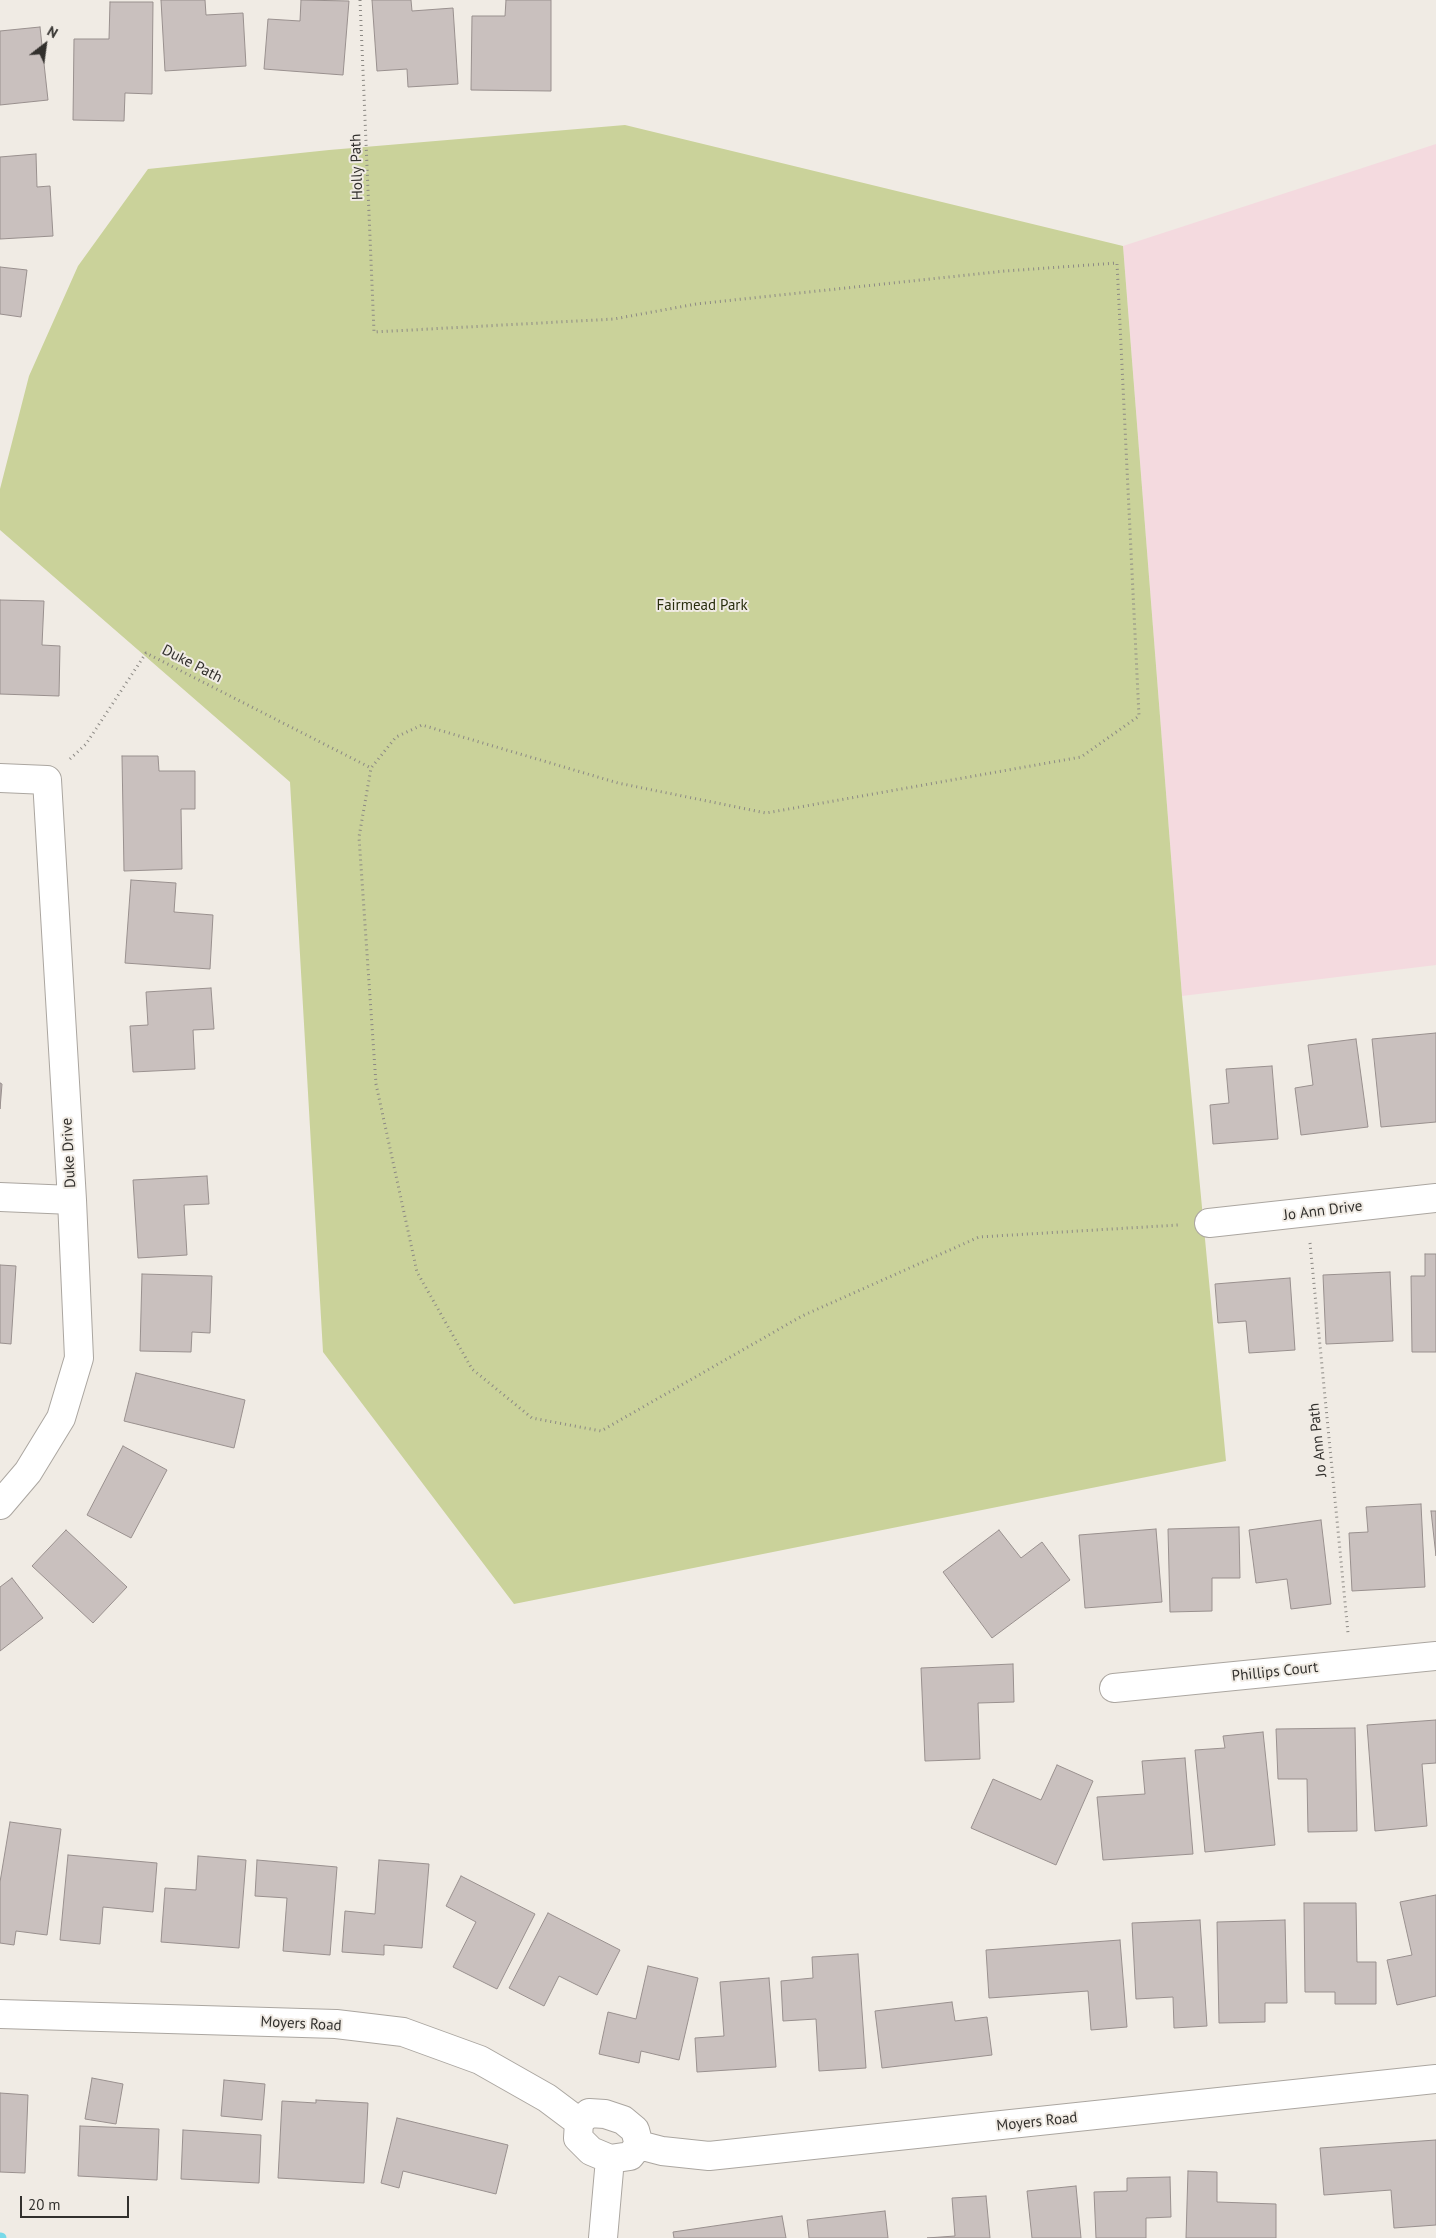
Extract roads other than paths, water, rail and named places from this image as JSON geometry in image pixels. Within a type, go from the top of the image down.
[{"type":"street","name":"Duke Drive","points":[[0,778],[48,780],[79,1358],[61,1418],[28,1472],[0,1505]]},
{"type":"street","points":[[0,1198],[72,1200]]},
{"type":"street","name":"Jo Ann Drive","points":[[1209,1224],[1436,1198]]},
{"type":"street","name":"Phillips Court","points":[[1114,1688],[1436,1656]]},
{"type":"street","name":"Moyers Road","points":[[0,2014],[336,2024],[403,2032],[480,2060],[547,2098],[579,2122]]},
{"type":"street","name":"Moyers Road","points":[[639,2145],[662,2151],[709,2156],[1436,2079]]},
{"type":"street","points":[[589,2113],[606,2114],[623,2120],[635,2130],[639,2145],[630,2156],[610,2159],[591,2151],[578,2138],[579,2122],[589,2113]]},
{"type":"street","points":[[603,2238],[610,2159]]},
{"type":"park label","name":"Fairmead Park","points":[[702,606]]}]
